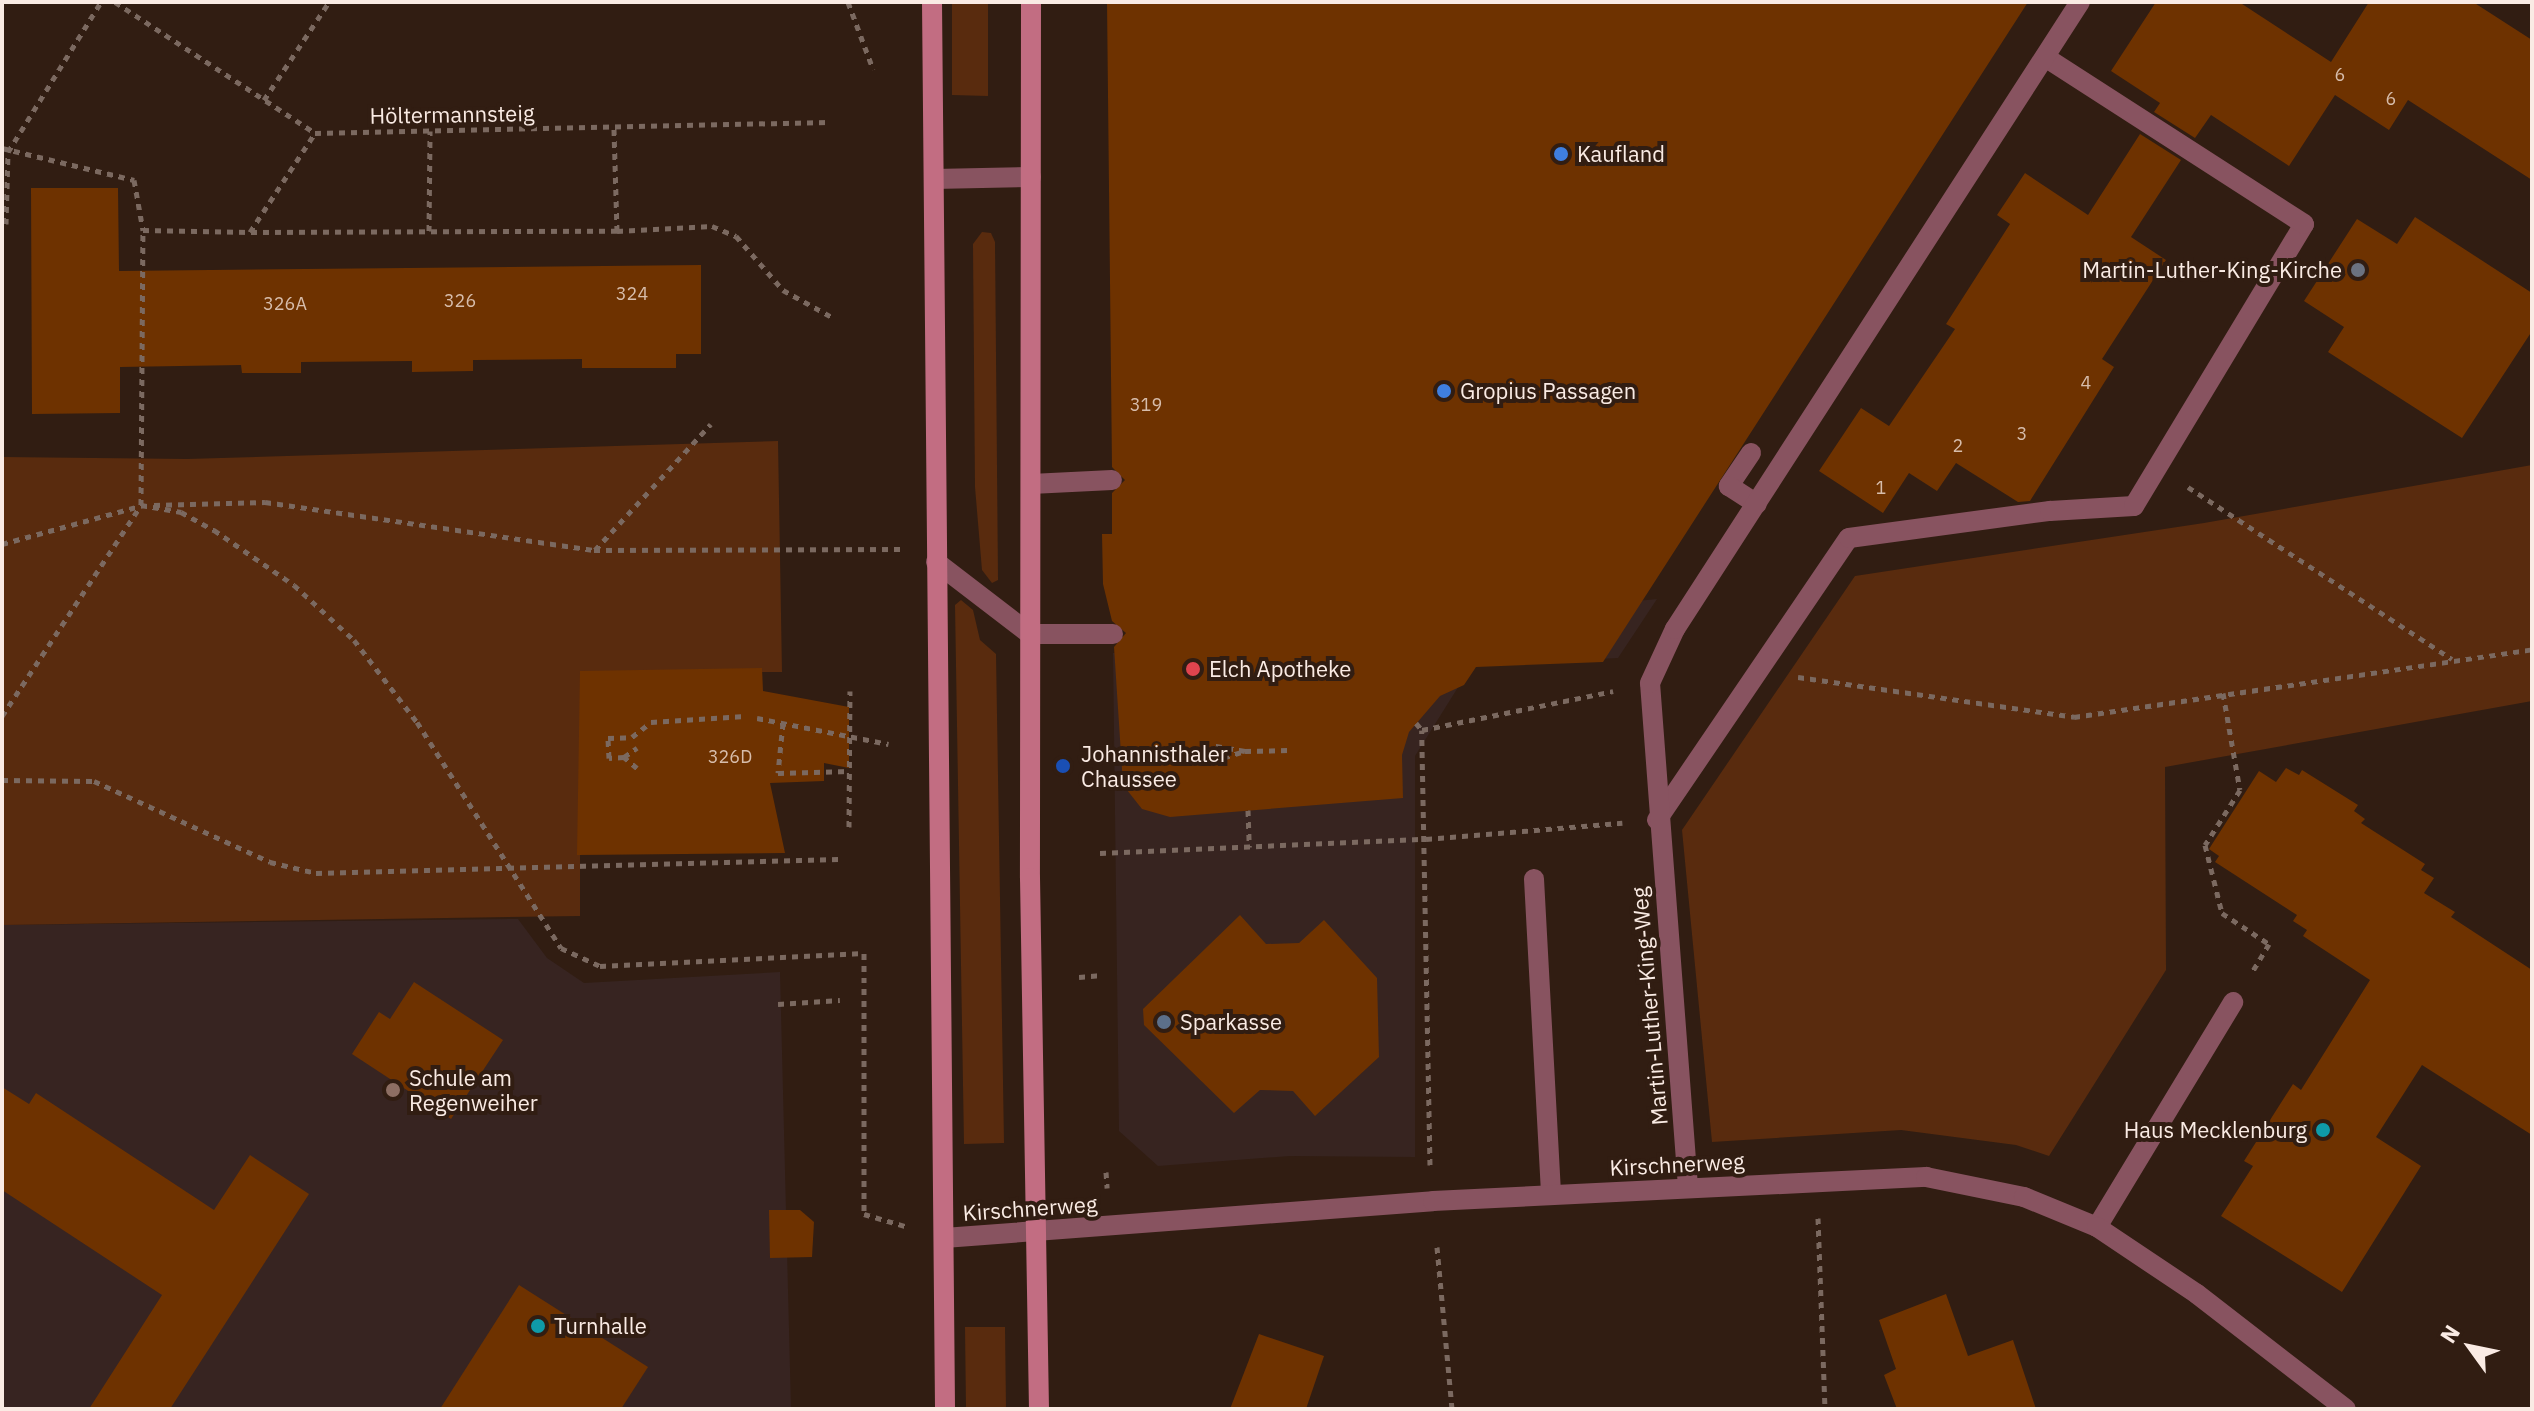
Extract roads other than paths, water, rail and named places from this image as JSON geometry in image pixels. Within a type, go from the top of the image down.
[{"type":"main road","points":[[932,2],[945,1409]]},
{"type":"main road","points":[[1031,2],[1030,634],[1039,1409]]},
{"type":"street","points":[[1751,453],[1729,486],[1757,504],[2080,2]]},
{"type":"street","points":[[1657,820],[1849,538],[2050,511],[2134,506],[2304,224],[2045,57]]},
{"type":"street","points":[[934,179],[1031,177]]},
{"type":"street","points":[[1031,484],[1112,480]]},
{"type":"street","name":"Martin-Luther-King-Weg","points":[[1688,1187],[1657,820],[1650,683],[1675,629],[1757,504]]},
{"type":"street","points":[[936,555],[1030,634],[1113,634]]},
{"type":"street","points":[[1534,879],[1551,1194]]},
{"type":"street","points":[[2097,1227],[2233,1002]]},
{"type":"street","name":"Kirschnerweg","points":[[944,1238],[1551,1194],[1815,1179],[1926,1177],[1985,1186],[2097,1227],[2197,1294],[2346,1409]]},
{"type":"place","name":"Kaufland","points":[[1561,154]]},
{"type":"place","name":"Martin-Luther-King-Kirche","points":[[2358,270]]},
{"type":"place","name":"Gropius Passagen","points":[[1444,391]]},
{"type":"place","name":"Elch Apotheke","points":[[1193,669]]},
{"type":"place","name":"Johannisthaler Chaussee","points":[[1063,766]]},
{"type":"place","name":"Sparkasse","points":[[1164,1022]]},
{"type":"place","name":"Schule am Regenweiher","points":[[393,1090]]},
{"type":"place","name":"Haus Mecklenburg","points":[[2323,1130]]},
{"type":"place","name":"Turnhalle","points":[[538,1326]]}]
